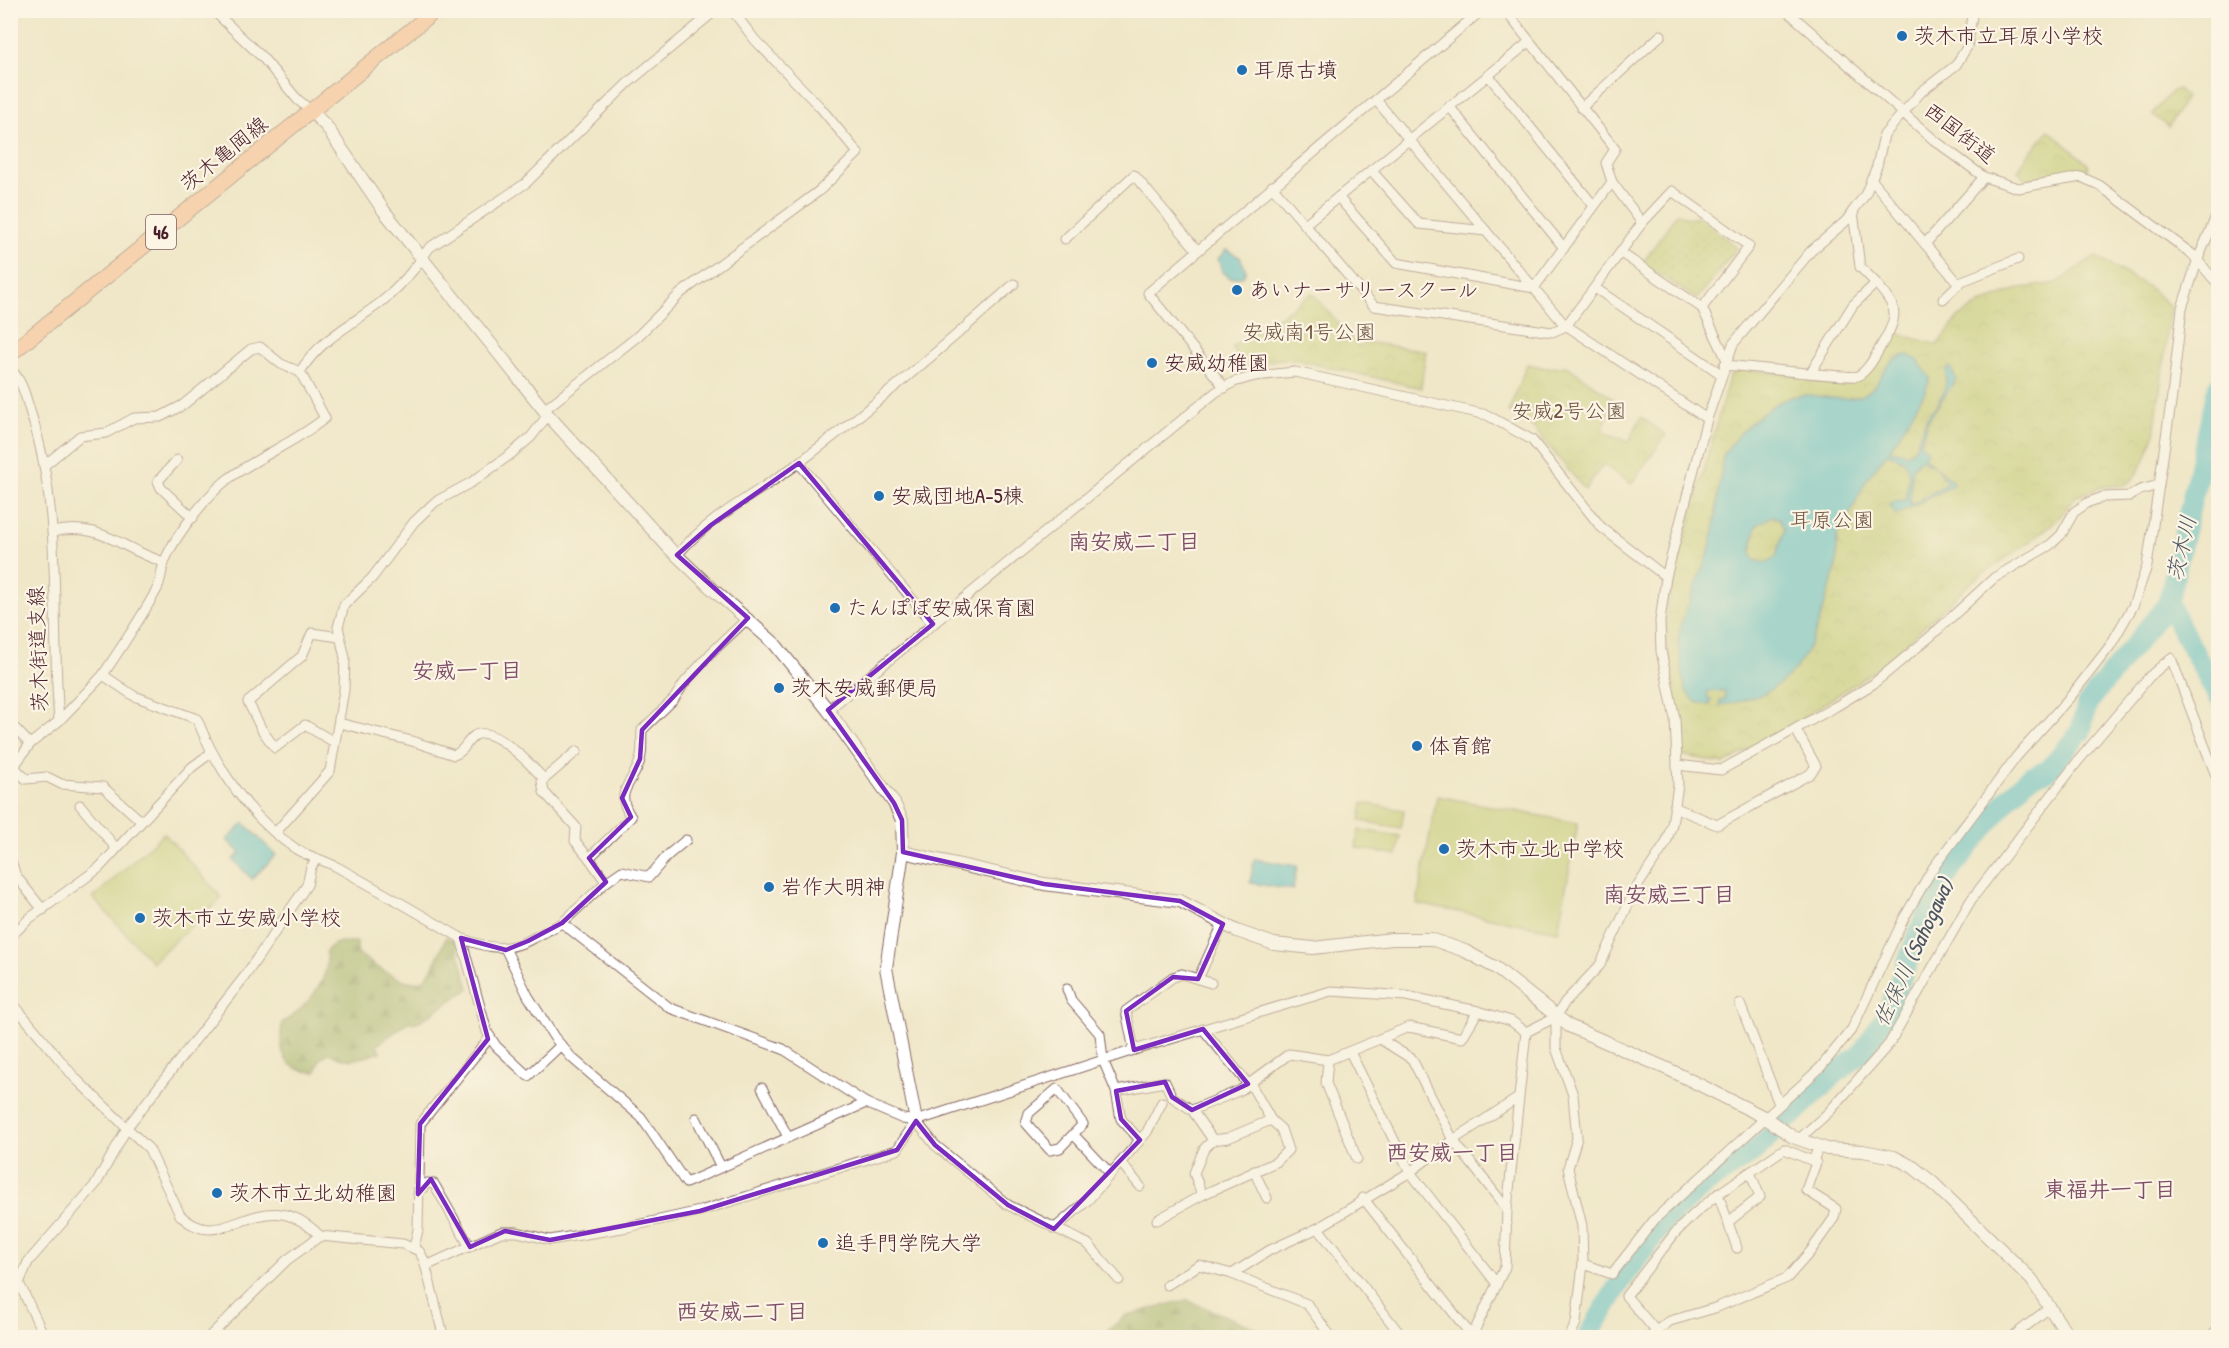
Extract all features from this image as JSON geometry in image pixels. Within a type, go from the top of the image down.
[{"type":"main road","name":"茨木亀岡線","points":[[10,354],[436,10]]},
{"type":"street","points":[[213,10],[263,58],[297,99],[326,126],[384,211],[546,413],[677,555],[774,642],[828,710],[894,802],[902,820],[903,852],[886,968],[916,1121],[935,1145],[1008,1205],[1054,1230],[1088,1244],[1119,1281]]},
{"type":"street","points":[[300,372],[312,353],[381,302],[422,259],[429,248],[526,183],[628,83],[716,10]]},
{"type":"street","points":[[276,832],[330,771],[339,723],[345,658],[339,637],[339,619],[344,605],[372,578],[414,522],[435,502],[472,482],[511,454],[531,437],[546,413],[638,336],[681,293],[819,191],[858,153],[820,107],[755,40],[732,10]]},
{"type":"street","points":[[1224,388],[1148,293],[1482,10]]},
{"type":"street","points":[[1505,10],[1528,43],[1615,149],[1606,163],[1612,182],[1642,223]]},
{"type":"street","name":"西国街道","points":[[1786,10],[1934,140],[1984,177],[2018,188],[2081,177],[2099,185],[2198,259],[2218,284]]},
{"type":"street","points":[[1569,1338],[1576,1323],[1583,1264],[1582,1226],[1568,1168],[1577,1138],[1573,1095],[1556,1048],[1556,1017],[1565,1002],[1600,965],[1635,890],[1666,843],[1678,785],[1675,719],[1661,641],[1660,621],[1666,577],[1707,419],[1733,344],[1788,276],[1853,211],[1871,179],[1884,135],[1921,92],[1956,65],[1967,47],[1973,10]]},
{"type":"street","points":[[1581,108],[1661,35]]},
{"type":"street","points":[[1305,224],[1408,138],[1528,43]]},
{"type":"street","points":[[1488,75],[1594,206]]},
{"type":"street","points":[[1376,100],[1566,326],[1707,419]]},
{"type":"street","points":[[1449,106],[1564,248]]},
{"type":"street","points":[[1371,170],[1419,224],[1486,231]]},
{"type":"street","points":[[1065,239],[1134,175],[1197,250]]},
{"type":"street","points":[[1925,244],[1984,177]]},
{"type":"street","points":[[1871,179],[1959,284]]},
{"type":"street","points":[[1534,288],[1612,182]]},
{"type":"street","points":[[1272,186],[1374,306],[1552,332],[1566,326],[1642,223],[1672,191],[1749,246],[1702,308]]},
{"type":"street","points":[[1338,197],[1396,263],[1534,288]]},
{"type":"street","points":[[1595,288],[1724,366],[1811,372],[1844,378],[1857,376],[1867,368],[1891,329],[1896,315],[1891,301],[1860,267],[1853,211]]},
{"type":"street","points":[[1583,1264],[1612,1274],[1655,1219],[1710,1166],[1743,1141],[1764,1118],[1820,1068],[1852,1029],[1904,918],[1933,868],[2017,756],[2071,696],[2110,646],[2133,606],[2147,566],[2182,308],[2198,259],[2218,212]]},
{"type":"street","points":[[1621,253],[1702,308],[1724,366]]},
{"type":"street","points":[[1942,299],[1959,284],[2018,259]]},
{"type":"street","points":[[1811,372],[1853,305],[1876,283]]},
{"type":"street","points":[[677,555],[711,525],[799,463],[914,372],[1014,285]]},
{"type":"street","points":[[46,464],[80,436],[106,433],[134,417],[160,417],[183,405],[251,349],[260,347],[281,364],[300,372],[325,418],[306,433],[291,439],[227,480],[193,518],[164,562],[159,587],[103,675],[59,721]]},
{"type":"street","name":"茨木街道支線","points":[[10,368],[25,387],[46,464],[52,532],[59,721],[30,744],[13,770]]},
{"type":"street","points":[[828,710],[1216,392],[1234,382],[1255,376],[1295,372],[1487,415],[1532,440],[1601,527],[1666,577]]},
{"type":"street","points":[[177,460],[158,481],[160,488],[193,518]]},
{"type":"street","points":[[799,463],[933,624]]},
{"type":"street","points":[[1677,765],[1721,770],[1796,730],[1873,684],[1931,636],[1994,578],[2050,545],[2061,535],[2074,512],[2088,502],[2103,497],[2130,496],[2140,490],[2159,485]]},
{"type":"street","points":[[52,532],[70,528],[86,528],[144,556],[164,562]]},
{"type":"street","points":[[589,858],[631,817],[623,805],[622,798],[640,759],[642,730],[674,699],[685,682],[712,651],[748,618]]},
{"type":"street","points":[[334,742],[305,725],[275,748],[262,730],[248,702],[302,656],[312,633],[339,637]]},
{"type":"street","points":[[1796,1138],[1828,1112],[1889,1044],[1971,900],[2078,761],[2150,676],[2171,658],[2218,781]]},
{"type":"street","points":[[103,675],[134,696],[197,719],[211,753],[254,812],[295,849],[316,860],[340,868],[461,938],[482,946],[506,950],[562,923],[606,882],[622,871],[649,877],[668,855],[686,840]]},
{"type":"street","points":[[10,723],[30,744]]},
{"type":"street","points":[[339,723],[412,741],[454,755],[460,752],[475,735],[481,734],[498,740],[521,754],[544,779]]},
{"type":"street","points":[[1674,807],[1717,825],[1810,774],[1816,766],[1796,730]]},
{"type":"street","points":[[577,751],[542,781],[544,792],[576,827],[575,841],[606,882]]},
{"type":"street","points":[[10,937],[99,868],[192,767],[211,753]]},
{"type":"street","points":[[13,770],[26,779],[47,777],[61,784],[103,787],[141,821]]},
{"type":"street","points":[[80,805],[117,848]]},
{"type":"street","points":[[903,852],[1044,885],[1180,901],[1223,924],[1274,944],[1313,948],[1392,939],[1431,939],[1466,951],[1496,968],[1556,1017],[1602,1042],[1671,1070],[1764,1118],[1796,1138],[1819,1146],[1894,1158],[1913,1167],[1933,1183],[2032,1280],[2068,1338]]},
{"type":"street","points":[[10,858],[16,876],[43,910]]},
{"type":"street","points":[[45,1338],[22,1291],[19,1278],[27,1262],[96,1184],[128,1126],[245,976],[307,885],[311,867],[316,860]]},
{"type":"street","points":[[562,923],[670,1008],[783,1049],[866,1103],[903,1119],[916,1121],[1134,1050],[1331,991],[1406,996],[1478,1011],[1511,1021],[1526,1032]]},
{"type":"street","points":[[1198,979],[1223,924]]},
{"type":"street","points":[[461,938],[490,1037],[496,1046],[528,1076],[561,1045]]},
{"type":"street","points":[[506,950],[528,996],[561,1045],[572,1058],[641,1117],[686,1183],[866,1103]]},
{"type":"street","points":[[1134,1050],[1126,1011],[1173,977],[1182,974],[1210,983]]},
{"type":"street","points":[[1067,989],[1071,1000],[1100,1034],[1103,1060],[1116,1091],[1121,1119],[1140,1140]]},
{"type":"street","points":[[10,1000],[75,1078],[128,1126],[155,1156],[180,1215],[187,1222],[214,1230],[230,1227],[258,1215],[289,1215],[308,1224],[320,1236],[403,1244],[414,1248],[422,1255],[426,1266],[444,1338]]},
{"type":"street","points":[[1740,1004],[1779,1104]]},
{"type":"street","points":[[1192,1110],[1249,1084],[1289,1054],[1328,1060],[1409,1027],[1462,1038],[1478,1011]]},
{"type":"street","points":[[1526,1032],[1556,1017]]},
{"type":"street","points":[[1157,1220],[1202,1195],[1276,1162],[1288,1150],[1281,1129],[1271,1120],[1266,1106],[1203,1029]]},
{"type":"street","points":[[1364,1198],[1471,1336],[1505,1267],[1507,1209],[1526,1032]]},
{"type":"street","points":[[414,1248],[418,1230],[420,1124],[490,1037]]},
{"type":"street","points":[[1380,1039],[1412,1059],[1453,1140],[1507,1209]]},
{"type":"street","points":[[1350,1052],[1410,1172],[1497,1284]]},
{"type":"street","points":[[1328,1060],[1326,1083],[1357,1159]]},
{"type":"street","points":[[1116,1091],[1165,1082],[1172,1097],[1192,1110],[1213,1140]]},
{"type":"street","points":[[762,1088],[788,1137]]},
{"type":"street","points":[[1057,1089],[1083,1124],[1074,1135],[1060,1148],[1050,1150],[1026,1124],[1029,1113],[1057,1089]]},
{"type":"street","points":[[1232,1274],[1270,1250],[1318,1228],[1410,1172],[1453,1140],[1518,1098]]},
{"type":"street","points":[[1054,1230],[1088,1200],[1148,1132],[1161,1102]]},
{"type":"street","points":[[696,1118],[721,1167]]},
{"type":"street","points":[[1202,1195],[1194,1173],[1204,1149],[1213,1140],[1228,1138],[1271,1120]]},
{"type":"street","points":[[426,1266],[501,1232],[517,1232],[550,1240],[628,1227],[700,1211],[897,1150],[916,1121]]},
{"type":"street","points":[[1074,1135],[1110,1173]]},
{"type":"street","points":[[1813,1161],[1819,1146]]},
{"type":"street","points":[[1784,1149],[1813,1161],[1816,1163],[1806,1190],[1836,1209],[1834,1218],[1796,1270],[1776,1285],[1715,1308],[1670,1321],[1652,1334],[1626,1296],[1675,1233],[1718,1194],[1750,1172],[1784,1149]]},
{"type":"street","points":[[1121,1163],[1140,1186]]},
{"type":"street","points":[[1254,1171],[1267,1198]]},
{"type":"street","points":[[1728,1222],[1760,1197],[1750,1172]]},
{"type":"street","points":[[418,1194],[427,1183],[434,1184],[470,1247]]},
{"type":"street","points":[[1718,1194],[1737,1248]]},
{"type":"street","points":[[1318,1228],[1403,1338]]},
{"type":"street","points":[[208,1338],[287,1260],[320,1236]]},
{"type":"street","points":[[1167,1285],[1199,1265],[1232,1274],[1307,1304],[1332,1338]]},
{"type":"street","points":[[2011,1338],[2049,1308]]},
{"type":"street","points":[[2209,1338],[2218,1329]]},
{"type":"highlighted area","points":[[799,463],[933,624],[828,710],[894,803],[902,820],[903,852],[1044,884],[1180,901],[1223,924],[1198,979],[1173,977],[1126,1011],[1134,1050],[1203,1029],[1248,1084],[1192,1110],[1172,1097],[1165,1082],[1116,1091],[1121,1119],[1140,1140],[1054,1229],[1008,1205],[935,1145],[916,1121],[897,1150],[700,1211],[550,1240],[505,1231],[470,1247],[431,1179],[418,1194],[420,1124],[488,1039],[461,938],[506,950],[562,923],[606,882],[589,858],[631,817],[622,798],[640,759],[642,730],[748,618],[677,555],[711,525]]},
{"type":"green space","points":[[2178,89],[2186,97],[2168,127],[2152,114],[2172,91]]},
{"type":"green space","points":[[2049,130],[2089,165],[2086,170],[2026,180],[2018,171],[2027,156]]},
{"type":"green space","points":[[1677,213],[1689,219],[1698,216],[1737,248],[1697,299],[1642,264]]},
{"type":"green space","name":"耳原公園","points":[[2095,256],[2150,288],[2171,307],[2154,435],[2143,464],[2132,480],[2125,485],[2102,487],[2075,497],[2060,517],[2034,539],[1975,579],[1880,667],[1794,724],[1724,764],[1683,755],[1682,736],[1669,661],[1667,604],[1729,378],[1738,369],[1847,381],[1860,379],[1893,332],[1937,345],[1959,317],[1980,304],[2021,288],[2057,283]]},
{"type":"green space","name":"安威南1号公園","points":[[1312,293],[1359,347],[1365,342],[1426,351],[1421,388],[1297,360],[1279,359],[1244,367],[1232,348],[1254,331],[1257,333]]},
{"type":"green space","name":"安威2号公園","points":[[1527,364],[1547,368],[1567,366],[1614,399],[1602,431],[1629,442],[1641,417],[1666,435],[1631,484],[1603,464],[1585,490],[1533,427],[1508,412]]},
{"type":"green space","points":[[1437,796],[1578,823],[1558,931],[1417,904]]},
{"type":"green space","points":[[1363,803],[1404,810],[1401,828],[1360,821]]},
{"type":"green space","points":[[1359,830],[1400,836],[1397,855],[1356,848]]},
{"type":"green space","points":[[164,833],[222,898],[152,962],[93,898]]},
{"type":"green space","points":[[446,937],[456,942],[469,989],[420,1021],[413,1023],[410,1021],[377,1045],[381,1052],[348,1060],[329,1053],[320,1059],[316,1072],[305,1071],[290,1064],[281,1043],[282,1023],[307,1002],[321,984],[327,963],[326,952],[332,946],[343,942],[357,942],[357,952],[370,962],[389,974],[417,982],[424,979],[431,970]]},
{"type":"green space","points":[[1186,1300],[1278,1337],[1100,1337],[1127,1315]]},
{"type":"water","points":[[1226,250],[1240,257],[1246,270],[1243,277],[1230,278],[1222,271],[1218,259]]},
{"type":"water","points":[[1907,355],[1918,360],[1930,378],[1925,392],[1890,450],[1908,454],[1915,448],[1927,417],[1939,402],[1945,388],[1947,369],[1950,367],[1956,379],[1927,422],[1920,444],[1927,449],[1924,457],[1932,464],[1921,459],[1912,468],[1910,504],[1947,482],[1935,467],[1953,482],[1952,486],[1896,515],[1890,505],[1895,501],[1906,500],[1909,475],[1904,461],[1888,452],[1867,479],[1847,519],[1838,527],[1835,572],[1812,641],[1803,658],[1779,684],[1763,694],[1744,701],[1720,705],[1720,700],[1725,699],[1725,691],[1708,691],[1707,698],[1711,699],[1710,705],[1696,702],[1685,690],[1678,642],[1681,623],[1708,555],[1714,530],[1723,456],[1748,426],[1782,401],[1794,396],[1806,395],[1843,399],[1858,397],[1871,390],[1887,366],[1899,357]],"holes":[[[1772,516],[1779,519],[1784,530],[1776,557],[1766,563],[1754,560],[1751,553],[1756,526]]]},
{"type":"water","points":[[244,823],[276,855],[252,879],[233,860],[240,853],[227,840]]},
{"type":"water","points":[[1254,859],[1297,866],[1293,890],[1250,883]]},
{"type":"waterway","name":"佐保川 (Sahogawa)","points":[[1587,1338],[1621,1281],[1666,1220],[1706,1184],[1758,1148],[1835,1074],[1861,1054],[1885,1018],[1933,898],[1952,868],[2010,796],[2031,776],[2048,771],[2081,731],[2087,704],[2168,603],[2218,387]]},
{"type":"waterway","points":[[2168,603],[2218,697]]},
{"type":"place","name":"茨木市立耳原小学校","points":[[1902,36]]},
{"type":"place","name":"耳原古墳","points":[[1242,70]]},
{"type":"place","name":"あいナーサリースクール","points":[[1237,290]]},
{"type":"place","name":"安威幼稚園","points":[[1152,363]]},
{"type":"place","name":"安威団地A-5棟","points":[[879,496]]},
{"type":"place","name":"たんぽぽ安威保育園","points":[[835,608]]},
{"type":"place","name":"茨木安威郵便局","points":[[779,688]]},
{"type":"place","name":"体育館","points":[[1417,746]]},
{"type":"place","name":"茨木市立北中学校","points":[[1444,849]]},
{"type":"place","name":"岩作大明神","points":[[769,887]]},
{"type":"place","name":"茨木市立安威小学校","points":[[140,918]]},
{"type":"place","name":"茨木市立北幼稚園","points":[[217,1193]]},
{"type":"place","name":"追手門学院大学","points":[[823,1243]]},
{"type":"district","name":"南安威二丁目","points":[[1134,541]]},
{"type":"district","name":"安威一丁目","points":[[467,670]]},
{"type":"district","name":"南安威三丁目","points":[[1669,894]]},
{"type":"district","name":"西安威一丁目","points":[[1452,1152]]},
{"type":"district","name":"東福井一丁目","points":[[2110,1189]]},
{"type":"district","name":"西安威二丁目","points":[[742,1311]]},
{"type":"water label","name":"茨木川","points":[[2181,548]]}]
